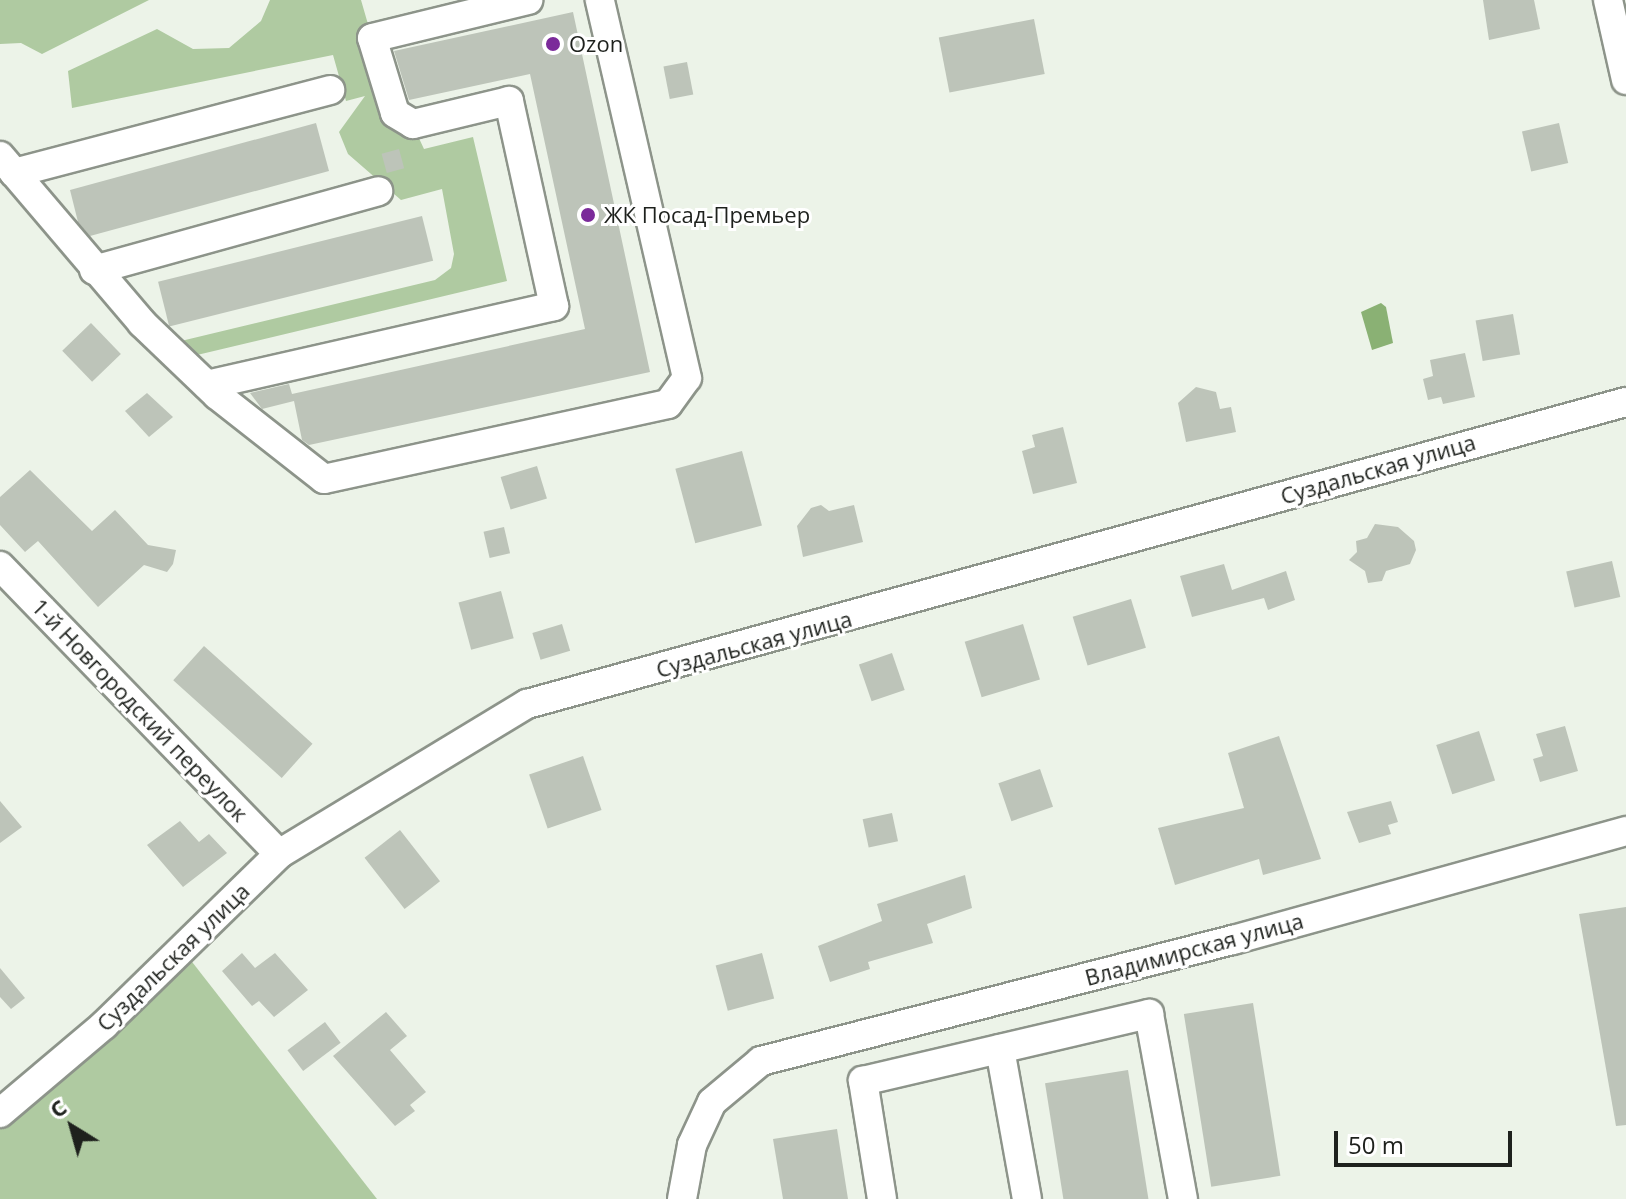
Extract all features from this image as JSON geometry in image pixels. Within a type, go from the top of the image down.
[{"type":"street","points":[[207,385],[554,306],[509,101],[413,124],[395,113],[372,38],[528,0]]},
{"type":"street","points":[[330,90],[7,165],[94,270],[207,385],[324,479],[668,404],[687,378],[600,0]]},
{"type":"street","points":[[1608,0],[1626,80]]},
{"type":"street","points":[[94,270],[378,191]]},
{"type":"street","name":"Суздальская улица","points":[[0,1113],[104,1025],[279,854],[527,704],[1626,402]]},
{"type":"street","name":"1-й Новгородский переулок","points":[[0,566],[279,854]]},
{"type":"street","name":"Владимирская улица","points":[[682,1199],[692,1145],[712,1102],[761,1061],[1233,940],[1626,831]]},
{"type":"street","points":[[882,1199],[863,1081],[1149,1014],[1183,1199]]},
{"type":"street","points":[[1000,1049],[1027,1199]]},
{"type":"shaded area","points":[[0,0],[149,0],[42,54],[21,43],[0,44]]},
{"type":"shaded area","points":[[270,0],[361,0],[372,38],[424,149],[473,137],[507,281],[197,355],[181,341],[435,280],[451,268],[454,254],[442,189],[401,200],[348,154],[339,132],[365,96],[346,101],[333,55],[72,108],[68,71],[157,29],[193,49],[229,48],[261,21]]},
{"type":"shaded area","points":[[1381,303],[1386,307],[1393,343],[1372,350],[1361,312]]},
{"type":"shaded area","points":[[182,949],[377,1199],[0,1199],[0,1113]]},
{"type":"building","points":[[1483,0],[1534,0],[1540,29],[1489,40]]},
{"type":"building","name":"ЖК Посад-Премьер","points":[[573,12],[650,372],[309,445],[302,440],[294,401],[262,409],[250,393],[289,384],[292,394],[585,329],[530,74],[409,100],[394,51]]},
{"type":"building","points":[[1034,19],[1045,74],[949,92],[939,38]]},
{"type":"building","points":[[687,62],[693,94],[670,99],[663,67]]},
{"type":"building","points":[[316,123],[329,171],[90,236],[78,222],[70,190]]},
{"type":"building","points":[[1559,123],[1568,163],[1531,171],[1522,132]]},
{"type":"building","points":[[399,149],[404,168],[387,173],[382,154]]},
{"type":"building","points":[[422,216],[433,261],[169,326],[158,282]]},
{"type":"building","points":[[1513,314],[1520,354],[1483,361],[1476,321]]},
{"type":"building","points":[[91,323],[121,354],[92,382],[62,351]]},
{"type":"building","points":[[1465,353],[1475,397],[1443,404],[1441,397],[1428,400],[1423,379],[1433,376],[1430,360]]},
{"type":"building","points":[[1196,387],[1216,392],[1220,409],[1231,407],[1236,432],[1186,442],[1178,403]]},
{"type":"building","points":[[147,393],[173,417],[149,437],[125,411]]},
{"type":"building","points":[[1063,427],[1077,483],[1033,494],[1022,451],[1035,447],[1032,435]]},
{"type":"building","points":[[742,451],[762,525],[695,543],[675,469]]},
{"type":"building","points":[[537,466],[547,499],[511,510],[501,477]]},
{"type":"building","points":[[30,470],[92,531],[115,510],[148,545],[176,550],[173,564],[167,572],[144,565],[98,607],[38,541],[25,552],[0,525],[0,497]]},
{"type":"building","points":[[821,505],[829,511],[854,505],[863,542],[803,557],[797,526],[811,508]]},
{"type":"building","points":[[1375,524],[1398,527],[1414,541],[1416,550],[1410,564],[1386,571],[1382,581],[1368,583],[1365,571],[1349,560],[1357,552],[1356,541],[1367,538]]},
{"type":"building","points":[[504,527],[510,553],[490,558],[484,532]]},
{"type":"building","points":[[1612,561],[1620,597],[1575,608],[1566,572]]},
{"type":"building","points":[[1224,564],[1232,590],[1286,571],[1295,600],[1268,610],[1264,598],[1192,617],[1180,576]]},
{"type":"building","points":[[501,591],[514,638],[471,650],[458,602]]},
{"type":"building","points":[[1131,599],[1146,648],[1088,666],[1073,617]]},
{"type":"building","points":[[562,624],[570,651],[541,660],[532,633]]},
{"type":"building","points":[[1023,624],[1040,679],[982,697],[965,642]]},
{"type":"building","points":[[204,646],[312,744],[282,778],[173,680]]},
{"type":"building","points":[[892,653],[905,690],[872,701],[859,664]]},
{"type":"building","points":[[1565,726],[1578,771],[1540,782],[1533,759],[1543,756],[1536,734]]},
{"type":"building","points":[[1479,731],[1495,780],[1452,794],[1436,745]]},
{"type":"building","points":[[1279,736],[1321,859],[1263,875],[1259,859],[1175,885],[1158,828],[1244,808],[1228,753]]},
{"type":"building","points":[[583,756],[602,810],[548,828],[529,775]]},
{"type":"building","points":[[1040,769],[1053,807],[1011,821],[998,783]]},
{"type":"building","points":[[0,801],[22,827],[0,843]]},
{"type":"building","points":[[1391,801],[1398,822],[1388,825],[1391,834],[1359,843],[1347,812]]},
{"type":"building","points":[[892,813],[898,841],[869,848],[863,819]]},
{"type":"building","points":[[180,821],[199,842],[209,834],[227,853],[183,887],[147,845]]},
{"type":"building","points":[[400,830],[440,881],[405,909],[365,858]]},
{"type":"building","points":[[965,875],[972,908],[927,924],[933,943],[868,962],[870,969],[830,982],[818,946],[882,921],[877,904]]},
{"type":"building","points":[[1626,907],[1626,1125],[1616,1126],[1579,914]]},
{"type":"building","points":[[242,953],[255,968],[275,953],[308,990],[274,1017],[259,1001],[252,1006],[222,971]]},
{"type":"building","points":[[762,953],[774,998],[728,1011],[716,965]]},
{"type":"building","points":[[0,968],[25,998],[11,1009],[0,997]]},
{"type":"building","points":[[1253,1003],[1280,1176],[1211,1187],[1184,1014]]},
{"type":"building","points":[[386,1012],[407,1036],[390,1050],[426,1092],[410,1105],[415,1111],[395,1126],[333,1056]]},
{"type":"building","points":[[325,1022],[341,1043],[303,1071],[287,1050]]},
{"type":"building","points":[[1128,1070],[1148,1199],[1063,1199],[1045,1083]]},
{"type":"building","points":[[837,1129],[848,1199],[783,1199],[773,1139]]},
{"type":"place","name":"Ozon","points":[[553,44]]},
{"type":"place","name":"ЖК Посад-Премьер","points":[[588,215]]}]
